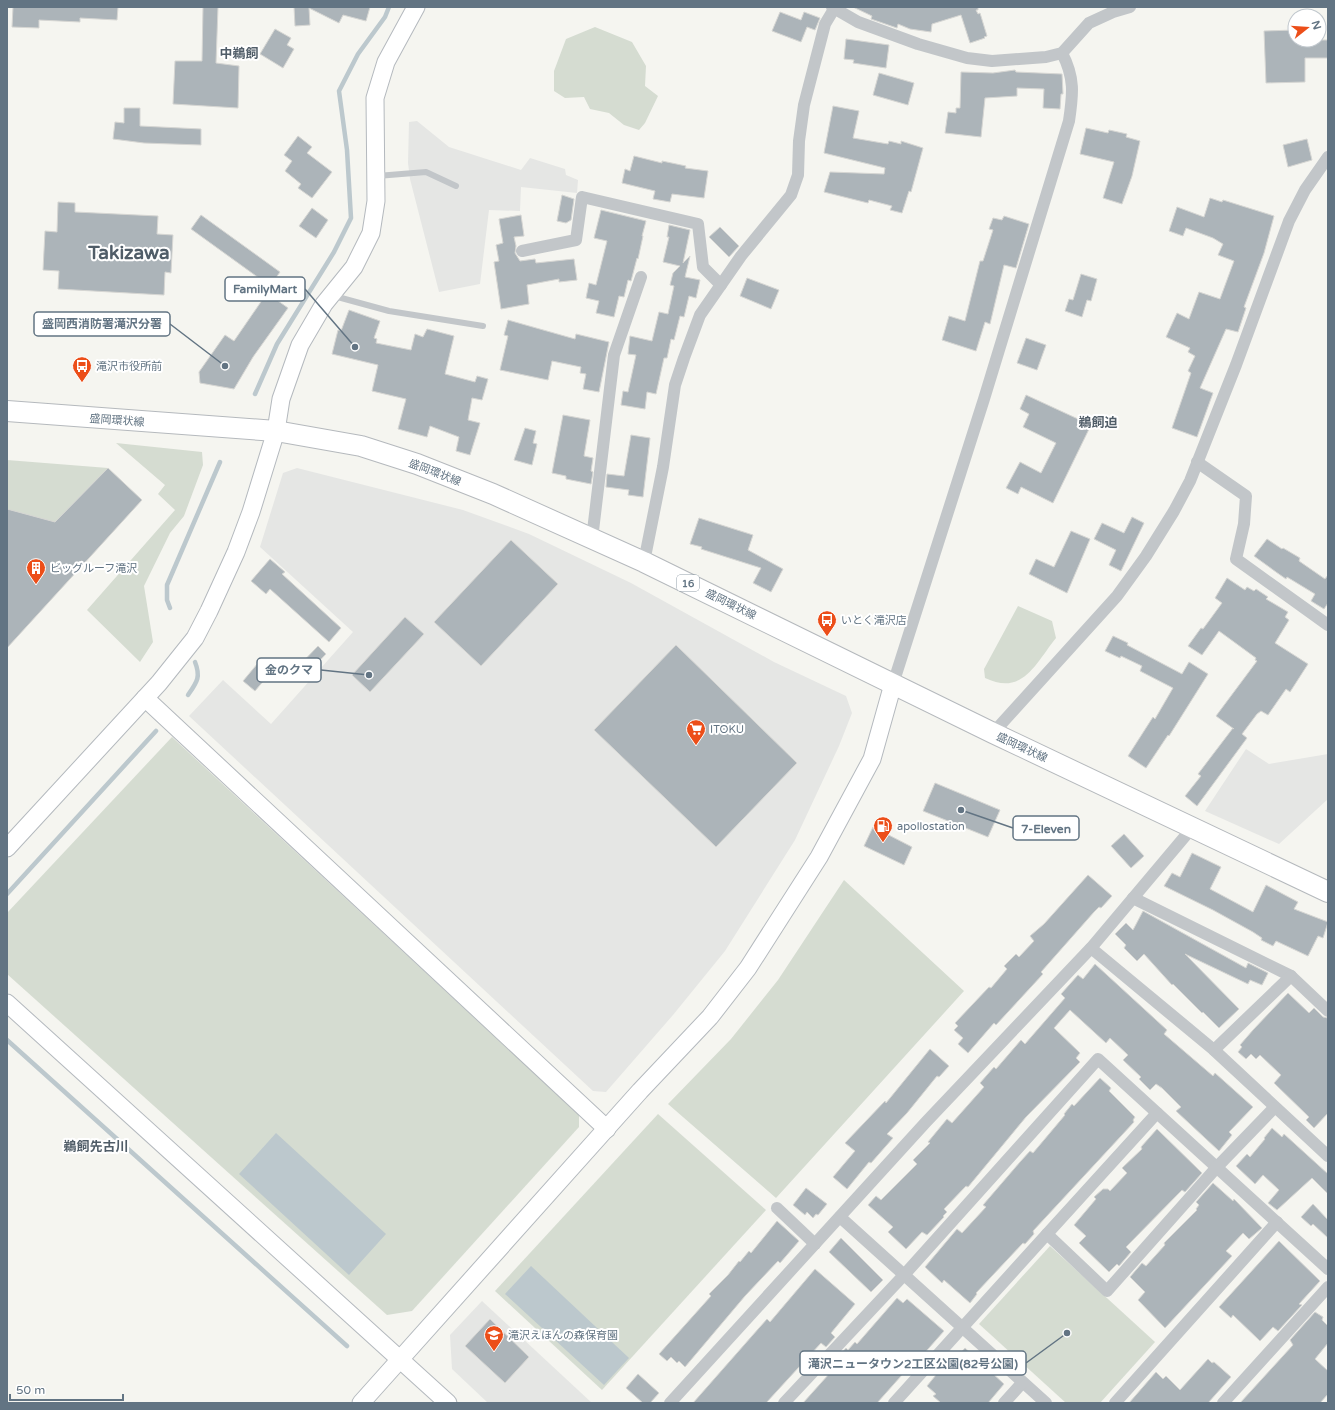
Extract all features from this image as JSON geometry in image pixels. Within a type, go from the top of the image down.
[{"type":"main road","name":"盛岡環状線","points":[[7,411],[276,431],[361,446],[417,464],[493,494],[644,562],[993,733],[1328,892]]},
{"type":"street","points":[[10,839],[145,698],[195,638],[236,552],[252,512],[276,431],[281,399],[300,345],[332,295],[354,266],[371,233],[376,201],[375,98],[386,62],[416,7]]},
{"type":"street","points":[[644,562],[663,467],[675,385],[700,315],[741,256],[792,195],[798,175],[798,141],[804,105],[825,24],[833,8],[858,22],[882,31],[967,58],[992,61],[1046,57],[1062,53],[1089,23],[1113,12],[1130,7]]},
{"type":"street","points":[[361,1403],[606,1128],[710,1017],[748,968],[780,920],[819,857],[872,759],[893,684],[984,399],[1069,121],[1074,92],[1069,66],[1062,53]]},
{"type":"street","points":[[993,733],[1117,596],[1146,556],[1174,511],[1190,481],[1236,365],[1288,221],[1305,190],[1328,157]]},
{"type":"street","points":[[522,251],[576,240],[582,197],[698,224],[703,266],[721,285]]},
{"type":"street","points":[[592,539],[614,354],[641,277]]},
{"type":"street","points":[[1197,462],[1246,496],[1244,524],[1236,559],[1328,625]]},
{"type":"street","points":[[145,698],[606,1128]]},
{"type":"street","points":[[670,1403],[926,1122],[1091,948],[1192,828]]},
{"type":"street","points":[[1133,898],[1291,976],[1328,1011]]},
{"type":"street","points":[[1091,948],[1214,1050],[1274,1108],[1328,1156]]},
{"type":"street","points":[[1214,1050],[1291,976]]},
{"type":"street","points":[[7,1003],[448,1403]]},
{"type":"street","points":[[784,1403],[904,1275],[1098,1059],[1328,1269]]},
{"type":"street","points":[[1047,1234],[1107,1291],[1217,1167],[1274,1108]]},
{"type":"street","points":[[894,1403],[1157,1113]]},
{"type":"street","points":[[777,1208],[815,1244]]},
{"type":"street","points":[[840,1217],[961,1328],[1046,1403]]},
{"type":"street","points":[[1115,1403],[1277,1222]]},
{"type":"street","points":[[1223,1403],[1328,1286]]},
{"type":"street","points":[[1004,1403],[1022,1383]]},
{"type":"lane","points":[[376,176],[426,172],[456,186]]},
{"type":"lane","points":[[332,295],[389,311],[483,326]]},
{"type":"shaded area","points":[[595,27],[632,42],[646,66],[645,86],[658,96],[645,123],[639,130],[624,125],[609,113],[590,109],[584,97],[565,98],[554,91],[554,71],[566,39]]},
{"type":"shaded area","points":[[417,121],[449,147],[521,170],[530,158],[565,169],[566,175],[578,180],[577,193],[521,187],[520,211],[489,210],[480,284],[439,292],[410,179],[408,163],[409,122]]},
{"type":"shaded area","points":[[116,443],[202,452],[203,465],[184,516],[170,533],[144,586],[153,642],[140,662],[87,610],[175,510],[158,494],[165,485]]},
{"type":"shaded area","points":[[7,460],[108,468],[55,522],[7,509]]},
{"type":"shaded area","points":[[297,468],[463,510],[529,534],[631,583],[774,662],[846,696],[852,713],[839,746],[795,840],[725,951],[673,1015],[606,1092],[593,1091],[189,716],[223,680],[271,724],[353,632],[260,547],[283,473]]},
{"type":"shaded area","points":[[1018,606],[1052,621],[1056,638],[1027,674],[1019,680],[1009,683],[998,683],[985,678],[984,669]]},
{"type":"shaded area","points":[[172,737],[579,1115],[579,1127],[412,1311],[387,1315],[7,974],[7,913]]},
{"type":"shaded area","points":[[1246,749],[1269,764],[1328,754],[1328,799],[1279,844],[1205,811]]},
{"type":"shaded area","points":[[844,880],[964,991],[776,1198],[668,1104],[731,1039],[778,980]]},
{"type":"shaded area","points":[[658,1114],[766,1210],[602,1390],[495,1291]]},
{"type":"shaded area","points":[[276,1133],[386,1234],[349,1275],[239,1174]]},
{"type":"shaded area","points":[[1050,1246],[1155,1342],[1100,1403],[1066,1403],[979,1324]]},
{"type":"shaded area","points":[[531,1266],[629,1358],[604,1385],[505,1294]]},
{"type":"shaded area","name":"滝沢えほんの森保育園","points":[[482,1301],[592,1403],[488,1403],[452,1369],[450,1335]]},
{"type":"building","points":[[13,7],[118,7],[117,20],[80,18],[80,22],[39,20],[39,28],[12,27]]},
{"type":"building","points":[[203,7],[218,7],[216,63],[239,66],[238,108],[173,104],[175,61],[202,61]]},
{"type":"building","points":[[294,7],[370,7],[366,21],[343,15],[339,23],[309,8],[310,25],[295,26]]},
{"type":"building","points":[[853,7],[978,7],[978,10],[976,10],[978,14],[980,13],[987,36],[970,43],[961,15],[932,24],[931,32],[910,29],[898,24],[897,28],[871,19],[872,16]]},
{"type":"building","points":[[780,12],[801,20],[804,12],[820,18],[815,30],[807,27],[801,42],[772,31]]},
{"type":"building","points":[[275,29],[291,38],[287,45],[294,49],[283,68],[260,54]]},
{"type":"building","points":[[1287,30],[1287,48],[1327,48],[1328,40],[1328,58],[1305,58],[1305,82],[1266,83],[1264,31]]},
{"type":"building","points":[[846,39],[889,45],[886,68],[853,63],[854,60],[844,59]]},
{"type":"building","points":[[1015,70],[1016,72],[1062,74],[1063,94],[1061,94],[1060,109],[1043,108],[1044,89],[1017,88],[1017,96],[985,98],[981,137],[945,133],[948,112],[956,113],[956,108],[960,108],[961,72],[993,73]]},
{"type":"building","points":[[879,73],[914,83],[908,105],[873,95]]},
{"type":"building","points":[[833,106],[859,111],[853,138],[888,144],[889,141],[901,144],[901,141],[923,148],[911,192],[909,191],[902,213],[890,210],[892,206],[869,200],[868,203],[824,192],[830,172],[884,174],[885,168],[824,153]]},
{"type":"building","points":[[124,108],[140,108],[140,126],[201,129],[201,145],[144,143],[113,139],[115,122],[124,123]]},
{"type":"building","points":[[1086,128],[1108,133],[1109,130],[1127,134],[1126,137],[1140,141],[1132,176],[1122,204],[1103,198],[1114,162],[1080,154]]},
{"type":"building","points":[[298,136],[312,147],[307,153],[332,172],[312,198],[298,188],[301,184],[285,171],[292,161],[284,155]]},
{"type":"building","points":[[1307,139],[1312,160],[1288,167],[1283,145]]},
{"type":"building","points":[[634,156],[662,163],[662,161],[686,166],[685,168],[708,171],[704,198],[672,194],[670,202],[653,199],[655,191],[622,183],[625,169],[630,171]]},
{"type":"building","points":[[562,195],[574,199],[571,220],[566,223],[557,221]]},
{"type":"building","points":[[1210,198],[1222,202],[1223,200],[1274,216],[1264,253],[1244,307],[1246,308],[1238,332],[1226,329],[1200,388],[1213,393],[1197,437],[1172,428],[1191,373],[1188,371],[1195,356],[1188,352],[1190,348],[1166,337],[1177,313],[1189,319],[1199,292],[1220,299],[1234,261],[1218,255],[1223,244],[1213,238],[1186,228],[1183,236],[1169,231],[1177,207],[1204,217]]},
{"type":"building","points":[[58,202],[75,203],[75,212],[158,216],[157,234],[173,235],[171,273],[165,272],[164,295],[58,289],[59,271],[43,270],[45,231],[57,232]]},
{"type":"building","points":[[312,208],[328,220],[316,238],[299,226]]},
{"type":"building","points":[[601,210],[646,221],[638,259],[637,258],[631,281],[628,280],[624,297],[619,296],[614,317],[596,313],[599,301],[586,298],[589,283],[596,285],[607,241],[594,238]]},
{"type":"building","points":[[201,215],[280,272],[270,286],[191,229]]},
{"type":"building","points":[[521,215],[524,236],[514,237],[516,246],[515,253],[520,261],[535,259],[536,263],[574,259],[577,280],[559,282],[559,279],[527,285],[529,304],[501,309],[494,262],[499,261],[496,245],[503,243],[499,219]]},
{"type":"building","points":[[1004,216],[1029,224],[1016,268],[1004,265],[990,324],[985,322],[976,351],[942,340],[949,316],[965,321],[980,261],[983,261],[993,230],[989,229],[993,218],[1002,220]]},
{"type":"building","points":[[669,225],[690,230],[683,263],[690,256],[685,277],[700,280],[696,298],[689,296],[684,317],[680,316],[674,340],[671,339],[667,358],[664,358],[656,394],[647,392],[645,409],[621,405],[623,391],[628,392],[636,355],[628,354],[630,336],[652,341],[659,312],[668,314],[674,286],[670,285],[673,273],[680,266],[663,262],[669,237],[667,237]]},
{"type":"building","points":[[720,227],[739,246],[729,257],[709,237]]},
{"type":"building","points":[[1081,274],[1097,279],[1091,301],[1087,300],[1082,317],[1065,311],[1069,299],[1073,300]]},
{"type":"building","points":[[747,278],[779,290],[771,309],[740,296]]},
{"type":"building","points":[[267,293],[288,308],[253,357],[234,389],[200,383],[199,372],[225,335],[234,341]]},
{"type":"building","points":[[349,310],[380,321],[374,338],[377,339],[376,343],[411,350],[415,334],[423,337],[427,329],[454,336],[445,374],[475,382],[477,376],[488,379],[482,400],[472,398],[468,420],[480,423],[470,455],[456,451],[459,437],[430,426],[427,437],[398,429],[406,399],[372,391],[378,365],[332,354],[338,330],[341,331]]},
{"type":"building","points":[[508,320],[575,339],[576,334],[609,342],[599,392],[583,389],[586,374],[580,373],[581,367],[552,361],[548,380],[500,370],[508,336],[504,335]]},
{"type":"building","points":[[1026,338],[1046,345],[1037,370],[1017,363]]},
{"type":"building","points":[[1026,395],[1091,425],[1053,503],[1021,487],[1018,494],[1006,488],[1020,462],[1041,473],[1056,443],[1023,427],[1029,414],[1020,409]]},
{"type":"building","points":[[563,415],[590,420],[584,456],[593,458],[591,484],[566,479],[566,476],[552,473]]},
{"type":"building","points":[[525,428],[536,431],[533,443],[537,444],[532,465],[514,460]]},
{"type":"building","points":[[631,435],[650,438],[643,497],[628,495],[629,490],[606,487],[607,474],[624,476]]},
{"type":"building","name":"ビッグルーフ滝沢","points":[[108,468],[142,500],[7,648],[7,509],[55,522]]},
{"type":"building","points":[[1132,517],[1144,523],[1121,571],[1109,565],[1116,550],[1094,539],[1102,523],[1124,533]]},
{"type":"building","points":[[699,518],[753,535],[748,550],[783,569],[771,592],[753,583],[761,568],[701,549],[702,547],[690,544]]},
{"type":"building","points":[[1071,531],[1090,539],[1067,593],[1029,574],[1036,559],[1054,567]]},
{"type":"building","points":[[1267,539],[1300,558],[1299,561],[1325,579],[1328,575],[1328,603],[1324,609],[1311,601],[1315,594],[1287,577],[1286,579],[1254,556]]},
{"type":"building","points":[[511,540],[558,584],[481,666],[434,622]]},
{"type":"building","points":[[270,559],[285,572],[282,574],[341,628],[329,642],[270,589],[266,594],[251,581]]},
{"type":"building","points":[[1227,578],[1245,590],[1247,587],[1254,591],[1256,589],[1268,597],[1266,599],[1288,612],[1285,617],[1289,620],[1275,643],[1308,664],[1290,692],[1286,689],[1268,715],[1261,711],[1257,714],[1242,734],[1247,738],[1197,806],[1185,796],[1201,776],[1198,774],[1233,728],[1216,716],[1257,661],[1255,660],[1256,658],[1219,631],[1202,655],[1188,646],[1201,628],[1203,629],[1222,603],[1215,598]]},
{"type":"building","points":[[405,617],[424,634],[370,692],[352,675]]},
{"type":"building","points":[[1113,636],[1182,674],[1189,662],[1208,674],[1169,736],[1168,735],[1146,768],[1128,756],[1153,717],[1155,719],[1173,688],[1140,671],[1142,666],[1121,656],[1120,658],[1105,651]]},
{"type":"building","name":"ITOKU","points":[[676,645],[797,763],[716,847],[594,730]]},
{"type":"building","points":[[318,646],[326,654],[302,679],[293,672]]},
{"type":"building","points":[[258,663],[270,673],[255,691],[243,681]]},
{"type":"building","points":[[935,783],[1000,810],[988,837],[923,811]]},
{"type":"building","name":"apollostation","points":[[873,827],[912,847],[904,865],[864,846]]},
{"type":"building","points":[[1124,834],[1144,856],[1131,868],[1111,846]]},
{"type":"building","points":[[1192,853],[1221,867],[1210,889],[1253,912],[1266,885],[1298,902],[1294,909],[1328,922],[1323,938],[1318,936],[1308,956],[1276,941],[1273,946],[1261,940],[1262,938],[1253,932],[1164,886],[1172,873],[1180,877]]},
{"type":"building","points":[[1088,875],[1112,896],[1101,908],[1099,907],[1094,912],[1041,972],[1043,974],[996,1025],[994,1023],[968,1053],[958,1044],[963,1038],[954,1030],[958,1026],[955,1023],[989,987],[991,988],[1007,969],[1004,966],[1016,954],[1019,957],[1034,941],[1030,936],[1044,924]]},
{"type":"building","points":[[1143,911],[1246,968],[1248,963],[1268,973],[1262,985],[1250,980],[1248,984],[1185,954],[1239,1009],[1219,1028],[1173,984],[1172,985],[1144,954],[1137,961],[1124,948],[1126,945],[1115,934],[1126,923],[1133,930]]},
{"type":"building","points":[[1095,964],[1167,1030],[1164,1034],[1213,1076],[1215,1073],[1253,1107],[1229,1132],[1232,1135],[1219,1151],[1176,1111],[1181,1107],[1162,1088],[1156,1084],[1150,1090],[1139,1079],[1141,1077],[1123,1060],[1128,1055],[1110,1038],[1106,1043],[1070,1010],[1054,1028],[1080,1053],[1076,1058],[1080,1062],[1026,1117],[968,1187],[966,1186],[944,1209],[947,1212],[943,1216],[944,1217],[927,1235],[922,1232],[906,1249],[888,1232],[893,1227],[868,1205],[876,1196],[881,1200],[917,1164],[913,1160],[930,1143],[928,1142],[947,1119],[952,1123],[984,1087],[980,1083],[994,1067],[996,1069],[1021,1040],[1025,1044],[1065,998],[1061,994],[1078,975],[1083,979]]},
{"type":"building","points":[[1288,993],[1309,1013],[1314,1008],[1323,1017],[1328,1018],[1328,1113],[1314,1128],[1306,1120],[1309,1117],[1274,1083],[1281,1075],[1260,1055],[1256,1059],[1251,1054],[1246,1059],[1238,1052],[1242,1047],[1240,1045]]},
{"type":"building","points":[[930,1049],[949,1066],[939,1077],[937,1076],[907,1113],[887,1134],[893,1138],[871,1163],[869,1162],[847,1189],[833,1177],[855,1151],[845,1143],[885,1101],[886,1103]]},
{"type":"building","points":[[1100,1078],[1111,1088],[1109,1091],[1135,1117],[1133,1120],[1134,1122],[1033,1231],[1034,1234],[1025,1244],[1023,1243],[976,1293],[977,1294],[970,1303],[944,1280],[942,1283],[925,1267],[957,1229],[962,1233],[986,1207],[983,1205],[1020,1162],[1030,1151],[1033,1153],[1065,1115],[1064,1114],[1072,1104],[1074,1106]]},
{"type":"building","points":[[1272,1128],[1282,1137],[1284,1134],[1328,1174],[1328,1194],[1312,1178],[1277,1210],[1268,1203],[1279,1190],[1263,1175],[1255,1184],[1236,1166],[1247,1154],[1250,1157]]},
{"type":"building","points":[[1157,1129],[1202,1173],[1185,1192],[1182,1190],[1126,1247],[1131,1252],[1119,1266],[1117,1264],[1109,1272],[1079,1243],[1086,1236],[1074,1225],[1096,1199],[1094,1197],[1103,1189],[1108,1189],[1110,1191],[1127,1173],[1122,1168],[1142,1149],[1141,1147]]},
{"type":"building","points":[[1213,1183],[1233,1201],[1234,1199],[1262,1228],[1249,1239],[1243,1233],[1226,1251],[1232,1256],[1165,1328],[1138,1300],[1145,1292],[1130,1277],[1142,1263],[1146,1266],[1165,1245],[1164,1243],[1197,1210],[1196,1209],[1199,1205],[1196,1202]]},
{"type":"building","points":[[806,1188],[827,1204],[818,1215],[816,1214],[813,1218],[807,1212],[805,1215],[793,1205]]},
{"type":"building","points":[[1313,1204],[1328,1220],[1328,1238],[1313,1224],[1311,1226],[1301,1217]]},
{"type":"building","points":[[777,1221],[799,1241],[780,1263],[778,1261],[745,1296],[685,1367],[679,1361],[677,1363],[671,1357],[667,1361],[659,1354],[711,1296],[709,1294],[749,1251],[751,1253]]},
{"type":"building","points":[[841,1238],[883,1280],[871,1292],[829,1252]]},
{"type":"building","points":[[1279,1241],[1320,1281],[1299,1304],[1302,1305],[1278,1331],[1273,1327],[1260,1341],[1233,1315],[1231,1318],[1219,1307]]},
{"type":"building","points":[[815,1269],[855,1304],[831,1333],[835,1337],[826,1347],[821,1343],[766,1403],[693,1403],[767,1319],[770,1322]]},
{"type":"building","points":[[897,1298],[903,1303],[907,1299],[944,1331],[921,1357],[918,1357],[877,1403],[803,1403],[838,1364],[836,1362],[839,1359],[837,1358],[846,1348],[848,1350],[855,1342],[857,1344]]},
{"type":"building","points":[[1315,1312],[1323,1317],[1322,1320],[1328,1326],[1328,1343],[1315,1359],[1328,1371],[1328,1394],[1320,1403],[1240,1403],[1293,1345],[1290,1340]]},
{"type":"building","name":"滝沢えほんの森保育園","points":[[490,1319],[529,1357],[505,1383],[465,1346]]},
{"type":"building","points":[[965,1348],[1004,1384],[988,1403],[941,1403],[933,1396],[936,1394],[927,1386],[940,1370],[943,1373]]},
{"type":"building","points":[[1208,1359],[1212,1363],[1214,1362],[1231,1377],[1208,1403],[1129,1403],[1156,1372],[1163,1379],[1166,1376],[1180,1390]]},
{"type":"building","points":[[638,1374],[659,1393],[650,1403],[643,1403],[626,1388]]},
{"type":"waterway","points":[[255,394],[277,344],[334,252],[351,218],[347,150],[339,91],[358,54],[385,17],[389,7]]},
{"type":"waterway","points":[[170,608],[167,600],[167,585],[220,462]]},
{"type":"waterway","points":[[188,695],[198,676],[195,662]]},
{"type":"waterway","points":[[7,894],[156,731]]},
{"type":"waterway","points":[[7,1040],[347,1346]]},
{"type":"place","name":"FamilyMart","points":[[355,347]]},
{"type":"place","name":"盛岡西消防署滝沢分署","points":[[225,366]]},
{"type":"place","name":"滝沢市役所前","points":[[82,383]]},
{"type":"place","name":"ビッグルーフ滝沢","points":[[36,585]]},
{"type":"place","name":"いとく滝沢店","points":[[827,637]]},
{"type":"place","name":"金のクマ","points":[[369,675]]},
{"type":"place","name":"ITOKU","points":[[696,746]]},
{"type":"place","name":"7-Eleven","points":[[961,810]]},
{"type":"place","name":"apollostation","points":[[883,843]]},
{"type":"place","name":"滝沢ニュータウン2工区公園(82号公園)","points":[[1067,1333]]},
{"type":"place","name":"滝沢えほんの森保育園","points":[[494,1352]]},
{"type":"district","name":"中鵜飼","points":[[239,53]]},
{"type":"district","name":"Takizawa","points":[[129,252]]},
{"type":"district","name":"鵜飼迫","points":[[1098,422]]},
{"type":"district","name":"鵜飼先古川","points":[[96,1146]]}]
